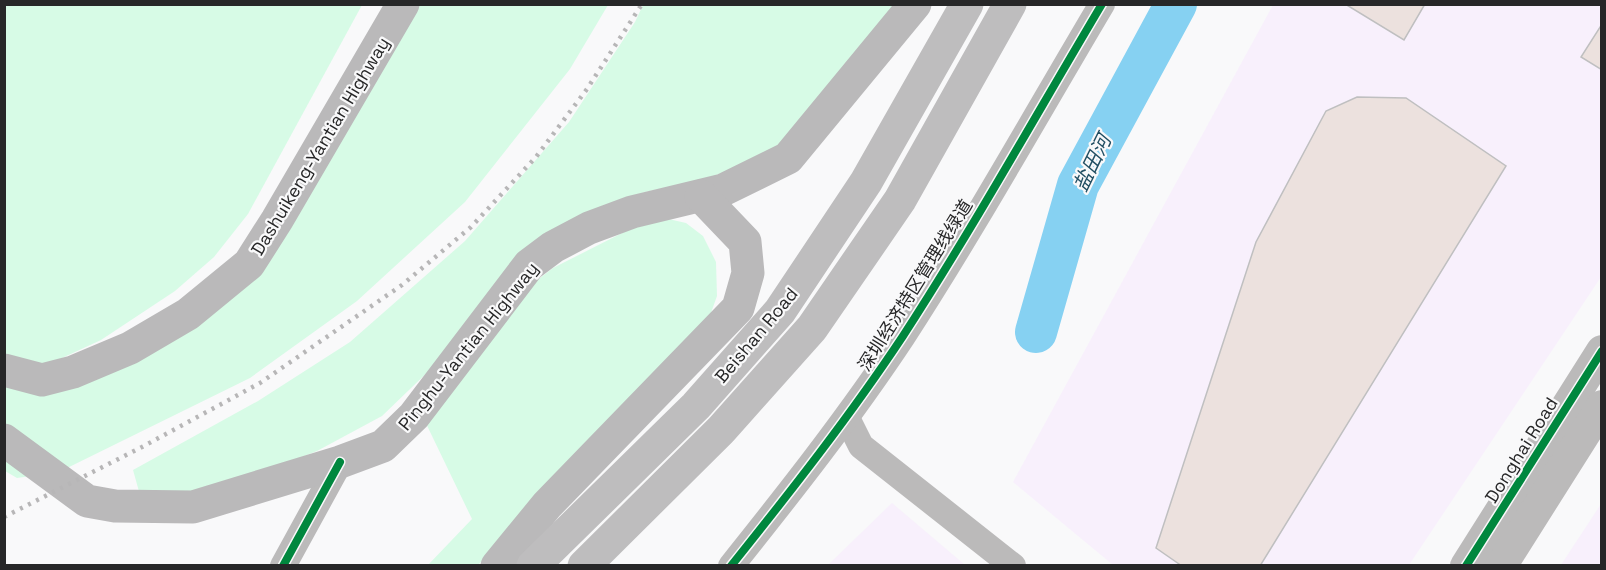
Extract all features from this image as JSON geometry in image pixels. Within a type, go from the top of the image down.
[{"type":"main road","name":"Dashuikeng-Yantian Highway","points":[[4,370],[42,380],[73,372],[130,348],[189,314],[249,264],[403,4]]},
{"type":"main road","name":"Pinghu-Yantian Highway","points":[[4,440],[87,501],[115,506],[193,507],[340,462],[383,446],[414,416],[529,265],[553,247],[589,228],[632,212],[723,190],[788,158],[915,4]]},
{"type":"main road","name":"Beishan Road","points":[[533,566],[696,406],[780,311],[866,182],[967,4]]},
{"type":"main road","name":"Beishan Road","points":[[584,566],[721,430],[812,328],[900,200],[1010,4]]},
{"type":"main road","points":[[497,566],[548,505],[738,308],[747,273],[745,242],[701,196]]},
{"type":"street","name":"深圳经济特区管理线绿道","points":[[731,566],[810,468],[903,336],[1102,4]]},
{"type":"street","name":"Donghai Road","points":[[1466,566],[1602,351]]},
{"type":"street","points":[[1501,566],[1602,406]]},
{"type":"street","points":[[847,418],[861,446],[1012,566]]},
{"type":"street","points":[[283,566],[340,462]]},
{"type":"shaded area","points":[[1273,5],[1601,5],[1601,277],[1409,565],[1113,565],[1013,482]]},
{"type":"shaded area","points":[[892,503],[965,565],[828,565]]},
{"type":"shaded area","points":[[1601,504],[1601,565],[1561,565]]},
{"type":"green space","points":[[5,5],[362,5],[248,214],[214,257],[175,291],[101,340],[49,364],[5,373]]},
{"type":"green space","points":[[391,5],[608,5],[570,69],[465,202],[357,301],[250,378],[59,472],[17,478],[5,471],[4,382],[63,380],[214,293]]},
{"type":"green space","points":[[643,5],[895,5],[803,129],[760,158],[706,179],[645,192],[597,209],[382,416],[317,451],[264,472],[182,497],[140,495],[133,470],[258,401],[350,342],[465,241],[569,122],[635,22]]},
{"type":"green space","points":[[664,218],[686,223],[703,236],[716,262],[717,296],[707,324],[478,565],[428,565],[472,519],[420,411],[518,295],[553,268],[632,228]]},
{"type":"building","points":[[1345,4],[1425,4],[1404,40]]},
{"type":"building","points":[[1602,24],[1602,70],[1581,57]]},
{"type":"building","points":[[1357,97],[1406,98],[1506,166],[1260,566],[1182,566],[1156,548],[1256,242],[1326,111]]},
{"type":"waterway","name":"盐田河","points":[[1036,332],[1078,185],[1176,4]]},
{"type":"railway","points":[[4,517],[142,447],[260,383],[402,285],[471,227],[536,157],[587,89],[642,4]]},
{"type":"cycle path","points":[[731,566],[841,424],[903,336],[979,213],[1102,4]]},
{"type":"cycle path","points":[[1466,566],[1602,351]]},
{"type":"cycle path","points":[[283,566],[340,462]]}]
